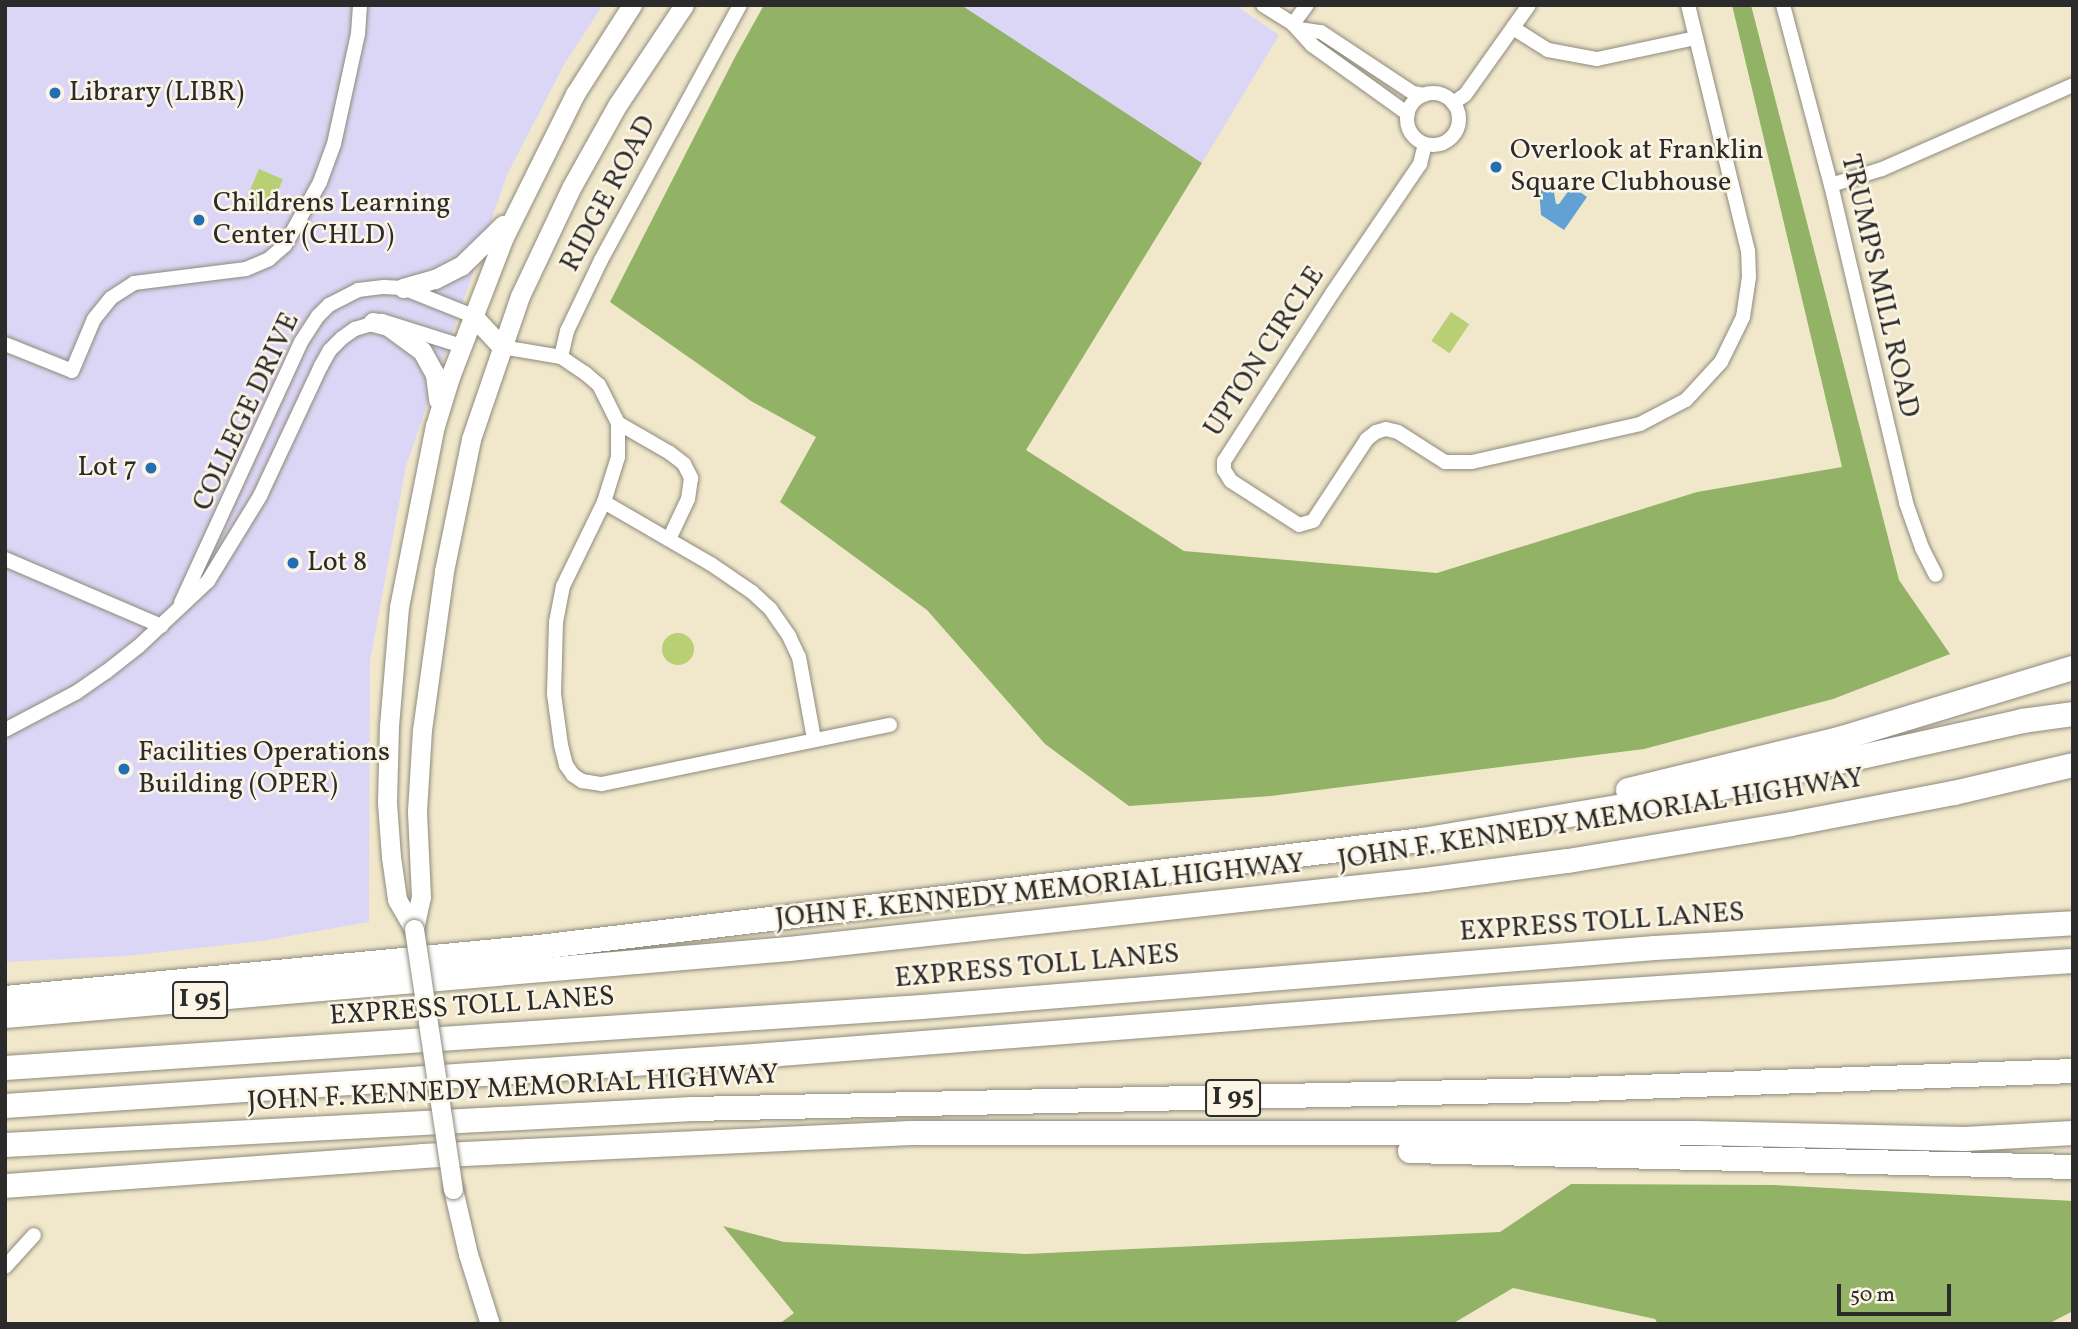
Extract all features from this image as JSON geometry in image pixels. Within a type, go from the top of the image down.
[{"type":"highway","points":[[1303,852],[1693,775],[1888,726],[2073,668]]},
{"type":"highway","points":[[5,998],[539,947],[1303,852],[1376,846],[1574,816],[1739,785],[1974,732],[2073,714]]},
{"type":"highway","name":"JOHN F. KENNEDY MEMORIAL HIGHWAY","points":[[5,1016],[480,978],[887,940],[1412,882],[1568,861],[1780,827],[1941,796],[2073,765]]},
{"type":"highway","name":"EXPRESS TOLL LANES","points":[[5,1069],[908,1008],[1655,948],[2073,923]]},
{"type":"highway","points":[[5,1105],[778,1055],[1588,992],[2073,961]]},
{"type":"highway","name":"JOHN F. KENNEDY MEMORIAL HIGHWAY","points":[[5,1144],[692,1108],[1558,1090],[2073,1071]]},
{"type":"highway","points":[[5,1185],[423,1156],[968,1133],[1697,1133],[1965,1139],[2073,1133]]},
{"type":"highway","points":[[842,1139],[908,1143],[1183,1146],[2073,1167]]},
{"type":"main road","points":[[435,426],[462,346],[518,208],[575,94],[632,5]]},
{"type":"main road","points":[[491,1324],[468,1254],[453,1189],[414,929],[421,897],[418,776],[437,616],[460,482],[502,347],[543,245],[582,167],[618,104],[684,5]]},
{"type":"main road","points":[[403,288],[435,279],[461,267],[483,248],[518,208]]},
{"type":"main road","points":[[474,316],[502,347]]},
{"type":"main road","points":[[373,322],[402,334],[422,351],[438,384],[435,426],[399,607],[388,726],[387,802],[391,857],[397,899],[414,929]]},
{"type":"main road","points":[[462,346],[502,347]]},
{"type":"street","points":[[5,344],[72,371],[94,319],[111,298],[134,283],[246,269],[269,259],[285,244],[320,181],[334,144],[358,34],[360,5]]},
{"type":"street","name":"RIDGE ROAD","points":[[561,357],[567,331],[601,260],[740,5]]},
{"type":"street","points":[[1263,5],[1296,27],[1312,45],[1408,114]]},
{"type":"street","points":[[1296,27],[1307,5]]},
{"type":"street","points":[[1454,103],[1465,95],[1529,5]]},
{"type":"street","name":"UPTON CIRCLE","points":[[1425,144],[1420,164],[1333,292],[1224,461],[1224,470],[1231,481],[1299,525],[1312,521],[1367,439],[1376,432],[1386,429],[1398,432],[1437,459],[1458,464],[1640,424],[1671,410],[1708,380],[1721,362],[1743,317],[1749,277],[1748,251],[1688,5]]},
{"type":"street","name":"TRUMPS MILL ROAD","points":[[1783,5],[1831,185],[1906,502],[1922,548],[1936,575]]},
{"type":"street","points":[[1296,27],[1321,32],[1413,93],[1440,94],[1454,103],[1459,118],[1455,134],[1442,144],[1425,144],[1413,135],[1408,114],[1411,106],[1424,95]]},
{"type":"street","points":[[1513,28],[1548,50],[1597,59],[1696,38]]},
{"type":"street","points":[[1831,185],[1882,169],[2073,85]]},
{"type":"street","name":"COLLEGE DRIVE","points":[[181,603],[308,328],[329,305],[359,290],[403,288],[474,316]]},
{"type":"street","points":[[373,322],[404,325],[462,346]]},
{"type":"street","name":"COLLEGE DRIVE","points":[[5,730],[78,692],[128,655],[161,626],[181,603],[208,581],[260,496],[330,350],[355,329],[373,322]]},
{"type":"street","points":[[502,347],[561,357],[599,385],[618,424],[618,457],[604,502],[563,586],[556,622],[554,694],[564,755],[573,775],[582,781],[602,784],[890,725]]},
{"type":"street","points":[[618,424],[670,453],[684,464],[691,478],[688,499],[670,537]]},
{"type":"street","points":[[604,502],[670,537],[752,592],[771,610],[789,636],[803,673],[814,739]]},
{"type":"street","points":[[5,559],[161,626]]},
{"type":"street","points":[[5,1267],[34,1235]]},
{"type":"shaded area","points":[[5,5],[603,5],[565,63],[507,175],[406,466],[370,661],[369,922],[261,941],[126,956],[5,962]]},
{"type":"shaded area","points":[[957,5],[1235,5],[1279,35],[1202,163]]},
{"type":"green space","points":[[764,5],[961,5],[1202,163],[1026,450],[1184,551],[1437,573],[1697,492],[1842,467],[1732,5],[1751,5],[1899,580],[1950,654],[1833,699],[1644,749],[1271,796],[1129,806],[1045,744],[927,610],[780,502],[816,437],[751,401],[610,302]]},
{"type":"green space","points":[[259,169],[283,179],[268,214],[244,204]]},
{"type":"green space","points":[[1451,312],[1469,324],[1450,353],[1431,341]]},
{"type":"green space","points":[[678,633],[690,637],[694,649],[690,661],[678,665],[666,661],[662,649],[666,637]]},
{"type":"green space","points":[[1571,1184],[1774,1185],[2073,1201],[2073,1311],[2048,1324],[1658,1324],[1655,1319],[1513,1288],[1452,1324],[779,1324],[794,1313],[723,1226],[784,1242],[1026,1254],[1500,1232]]},
{"type":"water","points":[[1572,186],[1587,197],[1564,230],[1541,215],[1539,189],[1553,187],[1556,204],[1559,204]]},
{"type":"place","name":"Library (LIBR)","points":[[55,93]]},
{"type":"place","name":"Overlook at Franklin Square Clubhouse","points":[[1496,167]]},
{"type":"place","name":"Childrens Learning Center (CHLD)","points":[[199,220]]},
{"type":"place","name":"Lot 7","points":[[151,468]]},
{"type":"place","name":"Lot 8","points":[[293,563]]},
{"type":"place","name":"Facilities Operations Building (OPER)","points":[[124,769]]}]
